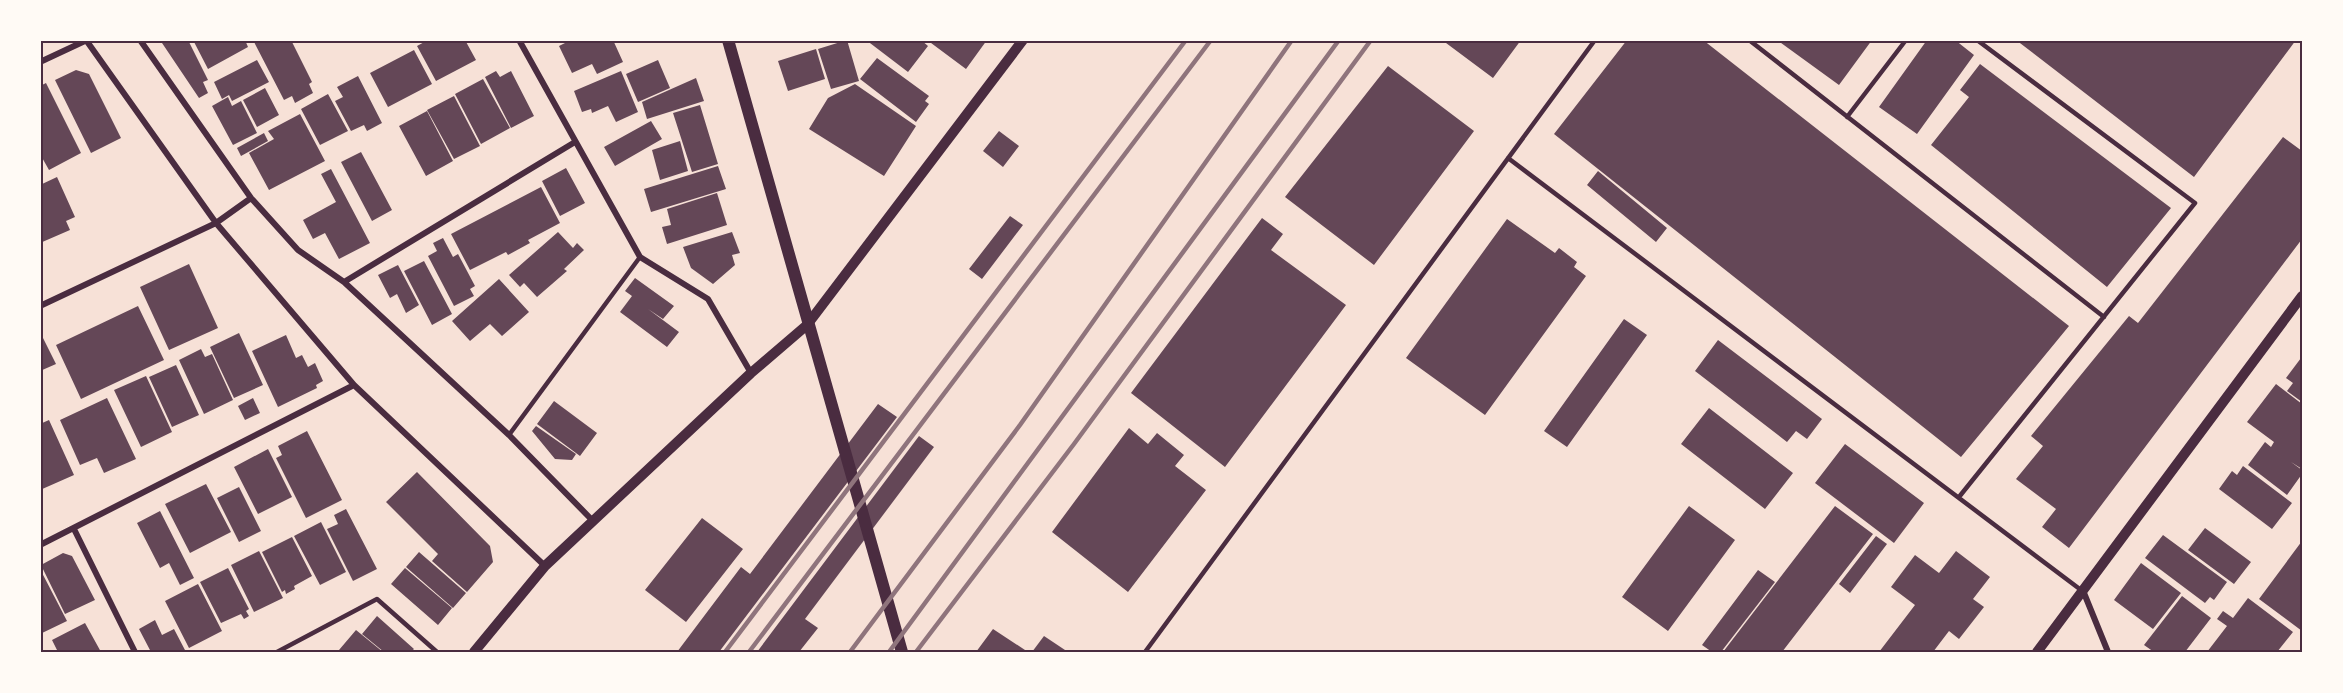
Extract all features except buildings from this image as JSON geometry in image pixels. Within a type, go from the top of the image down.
[{"type":"main road","points":[[728,40],[807,326],[902,652]]},
{"type":"street","points":[[140,40],[251,198],[298,250],[344,282],[509,435],[593,522]]},
{"type":"street","points":[[519,40],[640,257],[708,299],[751,373]]},
{"type":"street","points":[[474,652],[545,566],[751,373],[807,326],[1023,40]]},
{"type":"street","points":[[40,62],[87,41],[216,223],[354,386],[545,566]]},
{"type":"street","points":[[344,282],[575,142]]},
{"type":"street","points":[[40,306],[216,223],[251,198]]},
{"type":"street","points":[[2037,652],[2084,592],[2302,296]]},
{"type":"street","points":[[40,545],[354,386]]},
{"type":"street","points":[[74,529],[135,652]]},
{"type":"street","points":[[2084,592],[2108,652]]},
{"type":"lane","points":[[1145,652],[1595,40]]},
{"type":"lane","points":[[1749,40],[2104,317]]},
{"type":"lane","points":[[1847,117],[1906,40]]},
{"type":"lane","points":[[1959,497],[2195,202],[1977,40]]},
{"type":"lane","points":[[1508,158],[2084,592]]},
{"type":"lane","points":[[509,435],[640,257]]},
{"type":"lane","points":[[277,652],[377,599],[437,652]]},
{"type":"railway","points":[[725,652],[1186,40]]},
{"type":"railway","points":[[749,652],[1211,40]]},
{"type":"railway","points":[[850,652],[1020,425],[1292,40]]},
{"type":"railway","points":[[889,652],[1339,40]]},
{"type":"railway","points":[[916,652],[1074,444],[1371,40]]}]
